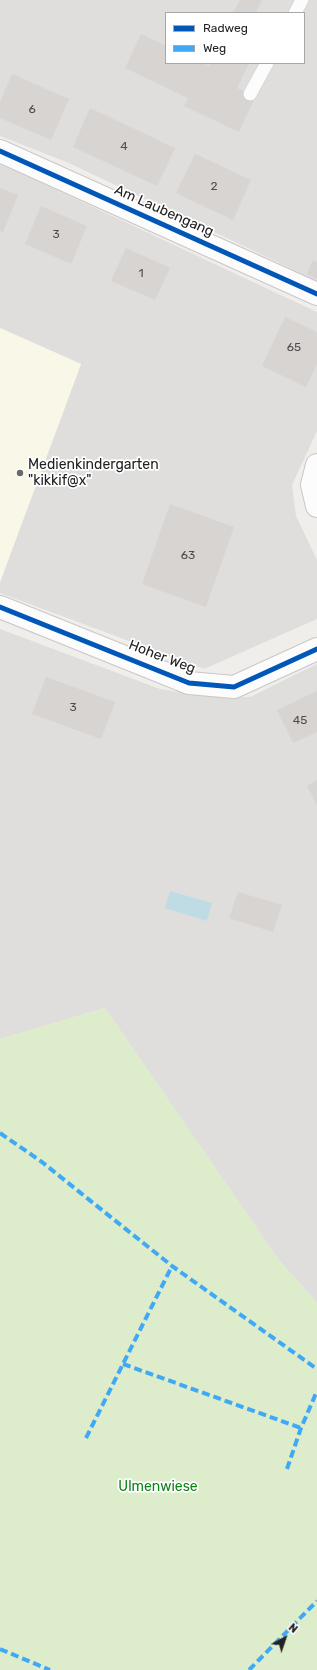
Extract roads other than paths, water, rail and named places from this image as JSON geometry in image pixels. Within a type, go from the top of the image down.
[{"type":"street","name":"Am Laubengang","points":[[0,151],[317,294]]},
{"type":"street","points":[[317,465],[312,484],[317,506]]},
{"type":"street","name":"Hoher Weg","points":[[0,607],[189,683],[234,687],[317,649]]},
{"type":"lane","points":[[296,12],[302,0]]},
{"type":"lane","points":[[250,94],[266,64]]},
{"type":"water","points":[[170,891],[212,903],[207,921],[165,908]]},
{"type":"place","name":"Medienkindergarten \"kikkif@x\"","points":[[20,473]]},
{"type":"park label","name":"Ulmenwiese","points":[[158,1487]]}]
